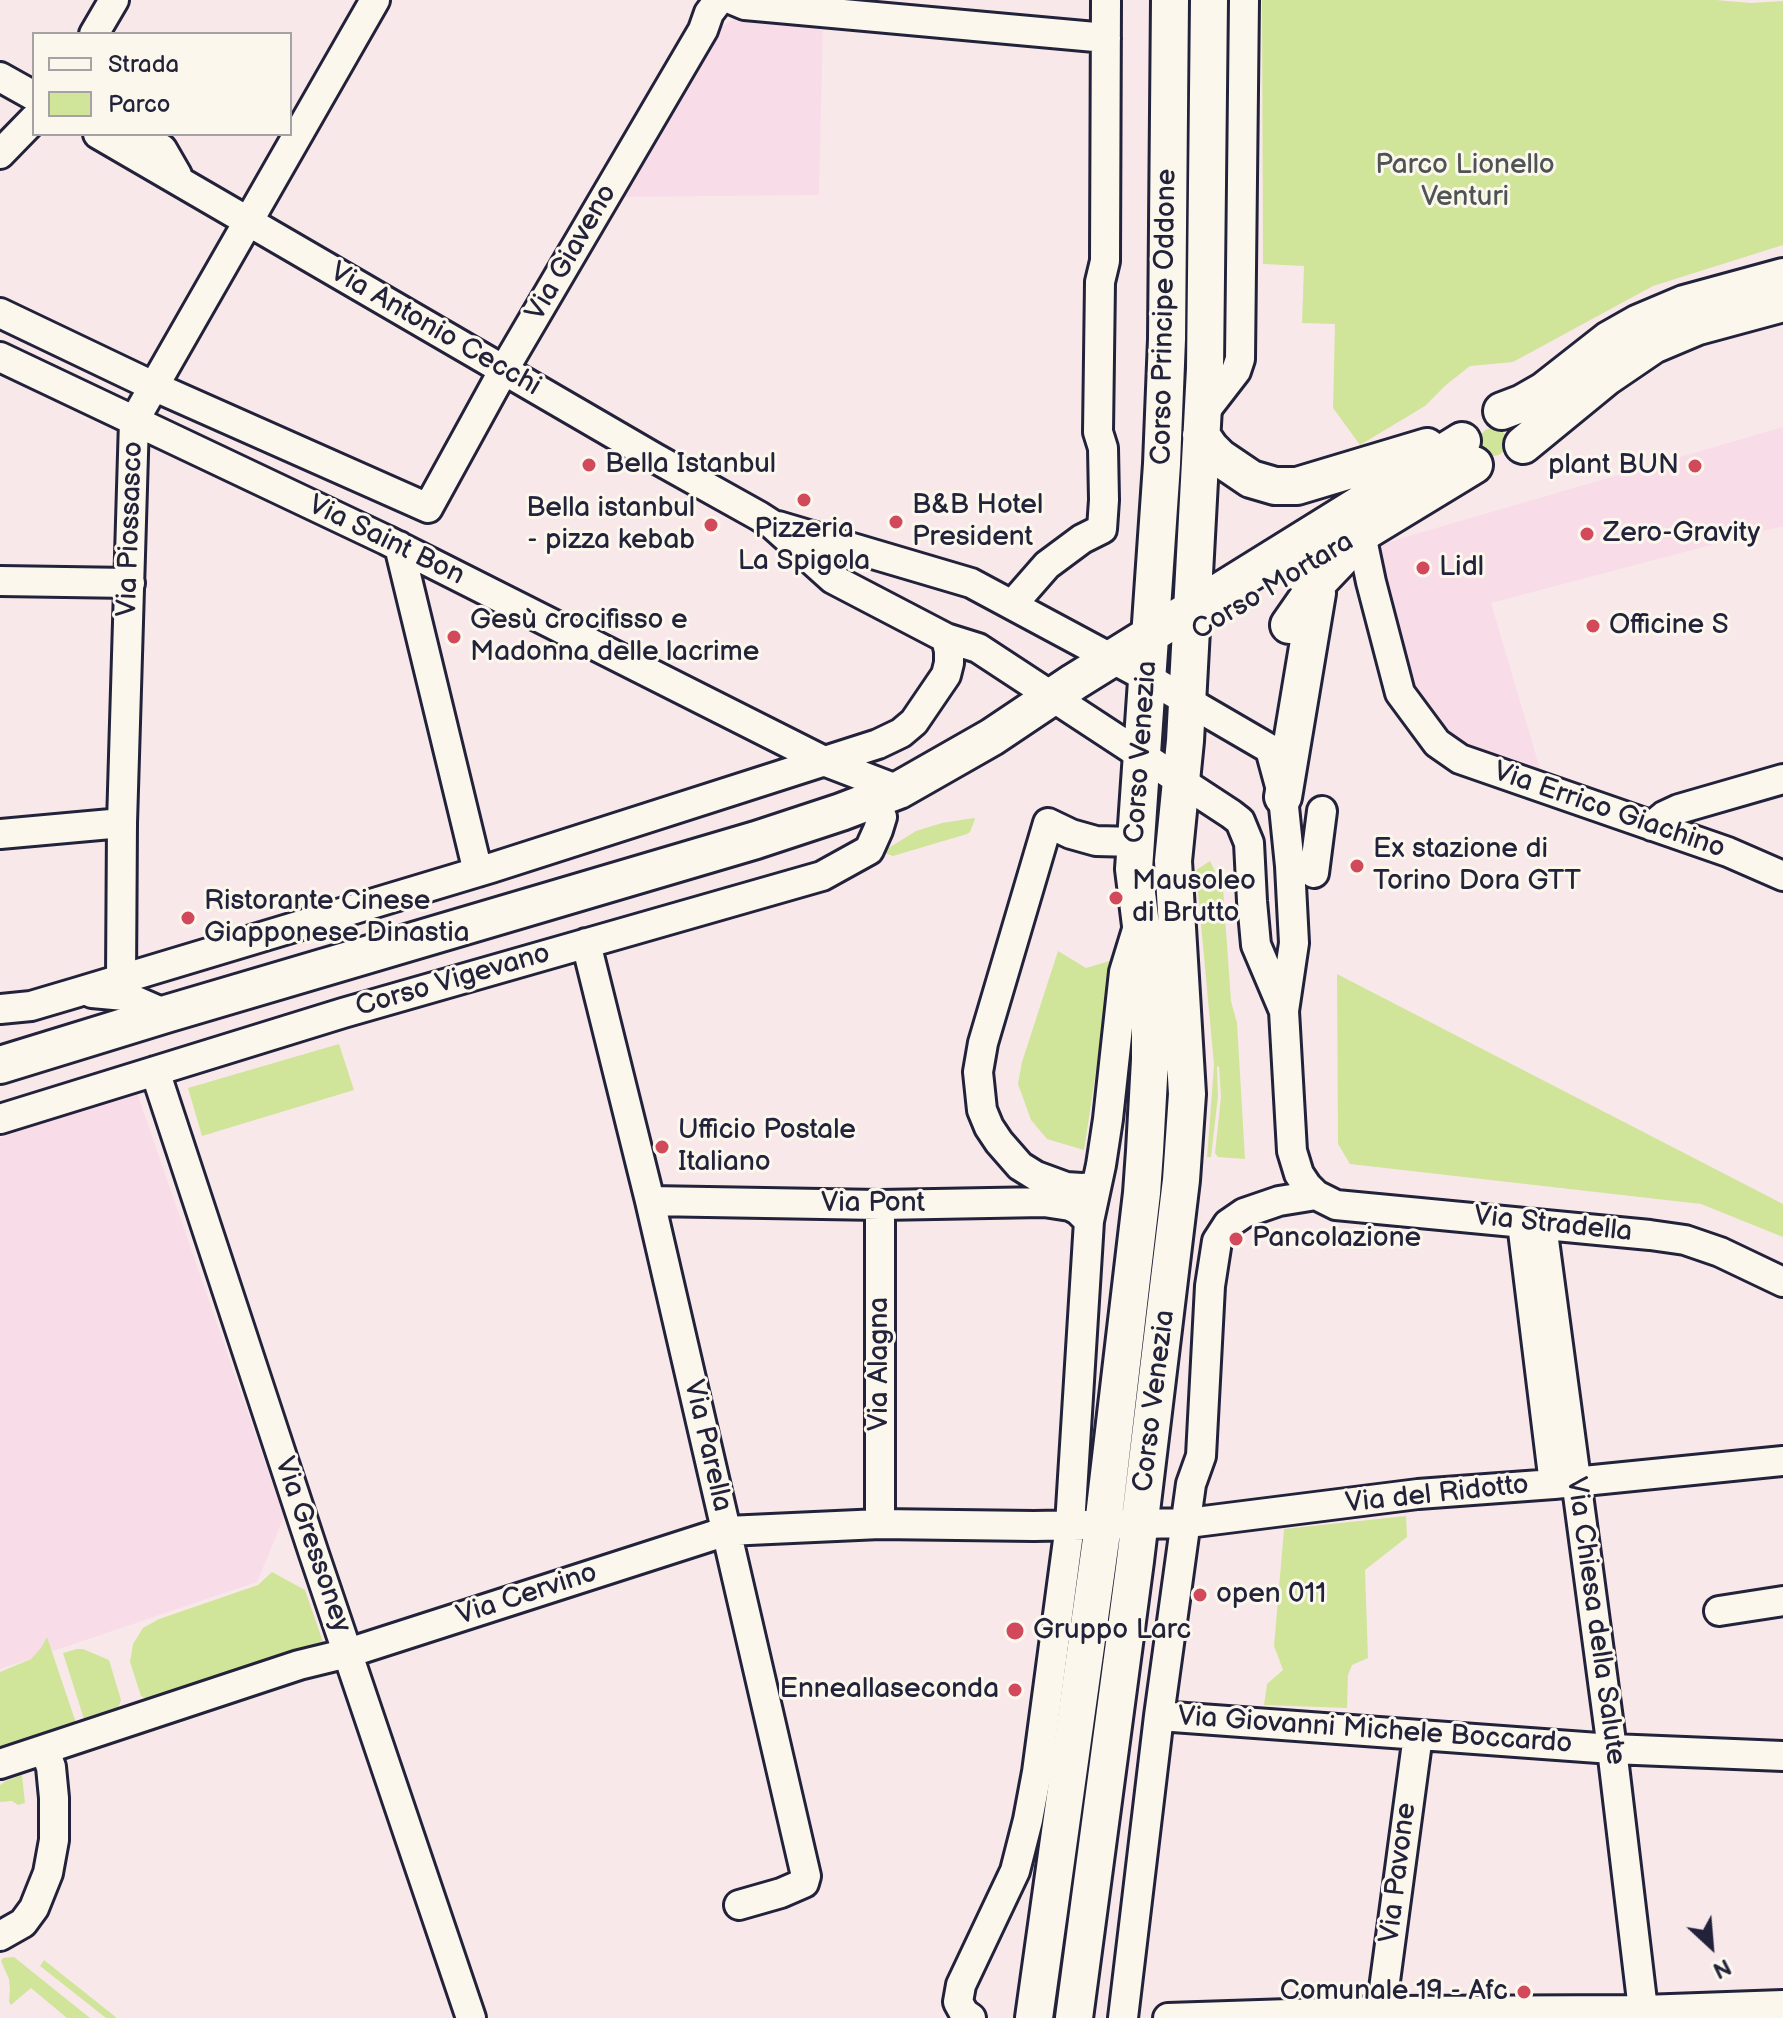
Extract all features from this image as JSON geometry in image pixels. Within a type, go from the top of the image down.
[{"type":"main road","name":"Corso Principe Oddone","points":[[1138,661],[1162,464],[1167,339],[1170,0]]},
{"type":"main road","name":"Corso Principe Oddone","points":[[1181,781],[1205,369],[1209,0]]},
{"type":"main road","points":[[1202,425],[1210,448],[1220,458],[1251,479],[1275,486],[1297,486],[1437,443],[1485,449],[1523,434],[1512,416],[1502,411],[1544,391],[1609,340],[1684,304],[1783,277]]},
{"type":"main road","name":"Corso Mortara","points":[[1192,622],[1606,377],[1653,345],[1698,326],[1783,303]]},
{"type":"main road","points":[[1289,625],[1318,583],[1362,539],[1426,503],[1471,486],[1485,449]]},
{"type":"main road","points":[[1283,797],[1318,583]]},
{"type":"main road","points":[[1062,702],[1138,661],[1192,622]]},
{"type":"main road","name":"Corso Venezia","points":[[1034,2018],[1087,1525],[1142,1193],[1150,1021],[1134,869],[1142,755],[1138,661]]},
{"type":"main road","name":"Corso Vigevano","points":[[0,1065],[761,838],[843,826],[891,804],[992,737],[1062,702]]},
{"type":"main road","name":"Corso Venezia","points":[[1074,2018],[1140,1524],[1181,1180],[1187,1094],[1173,861],[1181,781]]},
{"type":"street","points":[[95,32],[114,0]]},
{"type":"street","name":"Via Piossasco","points":[[292,134],[375,0]]},
{"type":"street","points":[[698,0],[706,0]]},
{"type":"street","name":"Via Giaveno","points":[[400,542],[422,510],[719,0]]},
{"type":"street","points":[[733,0],[745,5],[1106,38]]},
{"type":"street","name":"Corso Principe Oddone","points":[[1012,605],[1047,565],[1082,539],[1102,529],[1103,448],[1098,432],[1100,282],[1105,261],[1106,0]]},
{"type":"street","name":"Corso Principe Oddone","points":[[1202,425],[1236,371],[1240,359],[1244,0]]},
{"type":"street","points":[[0,77],[32,95]]},
{"type":"street","points":[[0,154],[32,121]]},
{"type":"street","name":"Via Antonio Cecchi","points":[[101,136],[182,183],[238,221],[397,308],[773,525],[833,579],[946,638],[978,648],[1062,702]]},
{"type":"street","points":[[141,136],[162,149],[182,183]]},
{"type":"street","name":"Via Piossasco","points":[[121,979],[122,823],[130,583],[143,403],[238,221],[291,136]]},
{"type":"street","name":"Via Saint Bon","points":[[0,313],[143,403],[400,542],[826,762],[891,804]]},
{"type":"street","name":"Via Saint Bon","points":[[0,357],[143,403],[422,510]]},
{"type":"street","name":"Via Antonio Cecchi","points":[[773,525],[971,583],[1012,605],[1138,661],[1187,701]]},
{"type":"street","name":"Via Errico Giachino","points":[[1362,539],[1400,693],[1437,743],[1460,759],[1728,852],[1783,876]]},
{"type":"street","points":[[400,542],[478,872]]},
{"type":"street","points":[[0,581],[130,583]]},
{"type":"street","points":[[0,1021],[31,1006],[478,872],[878,744],[901,733],[914,722],[946,675],[949,651],[946,638]]},
{"type":"street","points":[[1187,701],[1270,749],[1283,797],[1294,943],[1284,1011],[1292,1151],[1299,1174],[1316,1195]]},
{"type":"street","points":[[1062,702],[1240,821],[1249,843],[1256,945],[1284,1011]]},
{"type":"street","points":[[1652,826],[1679,809],[1783,779]]},
{"type":"street","name":"Corso Vigevano","points":[[0,1119],[343,1013],[822,876],[869,850],[891,804]]},
{"type":"street","points":[[1314,873],[1322,811]]},
{"type":"street","points":[[0,834],[122,823]]},
{"type":"street","points":[[1096,1186],[1066,1187],[1036,1176],[1020,1166],[989,1127],[982,1110],[978,1072],[983,1043],[1048,823],[1096,841],[1136,842]]},
{"type":"street","name":"Corso Venezia","points":[[971,2018],[958,2002],[961,1985],[1015,1871],[1087,1525],[1089,1221],[1108,1119],[1124,972],[1141,917]]},
{"type":"street","name":"Via Parella","points":[[586,943],[650,1201],[806,1876],[804,1883],[739,1905]]},
{"type":"street","points":[[75,993],[125,996],[166,1014]]},
{"type":"street","points":[[0,1009],[31,1006]]},
{"type":"street","name":"Via Gressoney","points":[[155,1071],[471,2018]]},
{"type":"street","points":[[1010,1203],[1019,1189],[1020,1166]]},
{"type":"street","name":"Via Stradella","points":[[1244,1213],[1279,1201],[1316,1195],[1336,1205],[1650,1235],[1685,1240],[1720,1252],[1783,1282]]},
{"type":"street","name":"Via Pont","points":[[650,1201],[880,1205],[1044,1202],[1070,1206],[1089,1221]]},
{"type":"street","name":"Via Alagna","points":[[880,1205],[880,1524]]},
{"type":"street","name":"Corso Venezia","points":[[1123,2018],[1159,1716],[1191,1484],[1201,1456],[1210,1286],[1217,1241],[1228,1224],[1244,1213]]},
{"type":"street","name":"Via Chiesa della Salute","points":[[1532,1224],[1565,1483],[1612,1749],[1644,2014]]},
{"type":"street","name":"Via del Ridotto","points":[[1140,1524],[1187,1523],[1418,1494],[1783,1461]]},
{"type":"street","name":"Via Cervino","points":[[0,1764],[299,1665],[348,1653],[727,1531],[880,1524],[1140,1524]]},
{"type":"street","points":[[1719,1611],[1783,1601]]},
{"type":"street","name":"Via Giovanni Michele Boccardo","points":[[1159,1716],[1612,1749],[1783,1756]]},
{"type":"street","name":"Via Pavone","points":[[1381,2011],[1418,1735]]},
{"type":"street","points":[[0,1936],[23,1923],[34,1908],[48,1873],[55,1811],[51,1767],[45,1751]]},
{"type":"street","points":[[1168,2018],[1381,2011],[1745,2012],[1783,2005]]},
{"type":"shaded area","points":[[739,16],[823,21],[819,195],[622,197],[713,32]]},
{"type":"shaded area","points":[[1783,427],[1783,526],[1491,603],[1546,789],[1424,727],[1378,545]]},
{"type":"shaded area","points":[[136,1090],[284,1517],[257,1582],[0,1669],[0,1138]]},
{"type":"green space","name":"Parco Lionello Venturi","points":[[1262,0],[1783,1],[1783,245],[1653,286],[1513,362],[1470,366],[1425,406],[1360,445],[1333,408],[1335,324],[1302,323],[1304,266],[1263,264]]},
{"type":"green space","points":[[1493,428],[1503,432],[1507,442],[1503,452],[1493,456],[1483,452],[1479,442],[1483,432]]},
{"type":"green space","points":[[974,818],[967,834],[893,856],[882,852],[916,831]]},
{"type":"green space","points":[[1210,861],[1223,888],[1231,1001],[1237,1023],[1245,1159],[1218,1157],[1215,1153],[1221,1097],[1219,1066],[1211,1157],[1207,1157],[1214,1065],[1196,870]]},
{"type":"green space","points":[[1058,951],[1086,968],[1113,960],[1084,1150],[1047,1139],[1031,1120],[1018,1084],[1022,1062]]},
{"type":"green space","points":[[1337,974],[1783,1204],[1783,1237],[1701,1204],[1350,1164],[1338,1144]]},
{"type":"green space","points":[[339,1044],[354,1090],[202,1136],[188,1088]]},
{"type":"green space","points":[[1406,1516],[1407,1537],[1365,1570],[1368,1658],[1352,1665],[1348,1675],[1347,1708],[1264,1705],[1267,1684],[1283,1670],[1274,1646],[1284,1529]]},
{"type":"green space","points":[[272,1572],[305,1590],[323,1642],[147,1699],[141,1696],[130,1662],[133,1644],[143,1628],[159,1619],[258,1585]]},
{"type":"green space","points":[[47,1637],[76,1723],[0,1748],[0,1672],[31,1659]]},
{"type":"green space","points":[[77,1649],[109,1660],[121,1700],[118,1708],[84,1719],[63,1653]]},
{"type":"green space","points":[[22,1775],[25,1803],[0,1802],[0,1785]]},
{"type":"green space","points":[[14,1957],[90,2018],[67,2018],[31,1988],[11,2005],[9,1979],[1,1961]]},
{"type":"green space","points":[[44,1960],[117,2018],[106,2018],[40,1966]]},
{"type":"place","name":"Bella Istanbul","points":[[589,465]]},
{"type":"place","name":"plant BUN","points":[[1695,466]]},
{"type":"place","name":"Pizzeria La Spigola","points":[[804,500]]},
{"type":"place","name":"B&B Hotel President","points":[[896,522]]},
{"type":"place","name":"Bella istanbul - pizza kebab","points":[[711,525]]},
{"type":"place","name":"Zero-Gravity","points":[[1587,534]]},
{"type":"place","name":"Lidl","points":[[1423,568]]},
{"type":"place","name":"Officine S","points":[[1593,626]]},
{"type":"place","name":"Gesù crocifisso e Madonna delle lacrime","points":[[454,637]]},
{"type":"place","name":"Ex stazione di Torino Dora GTT","points":[[1357,866]]},
{"type":"place","name":"Mausoleo di Brutto","points":[[1116,898]]},
{"type":"place","name":"Ristorante Cinese Giapponese Dinastia","points":[[188,918]]},
{"type":"place","name":"Ufficio Postale Italiano","points":[[662,1147]]},
{"type":"place","name":"Pancolazione","points":[[1236,1239]]},
{"type":"place","name":"open 011","points":[[1200,1595]]},
{"type":"place","name":"Gruppo Larc","points":[[1015,1631]]},
{"type":"place","name":"Enneallaseconda","points":[[1015,1690]]},
{"type":"place","name":"Comunale 19 - Afc","points":[[1524,1992]]}]
